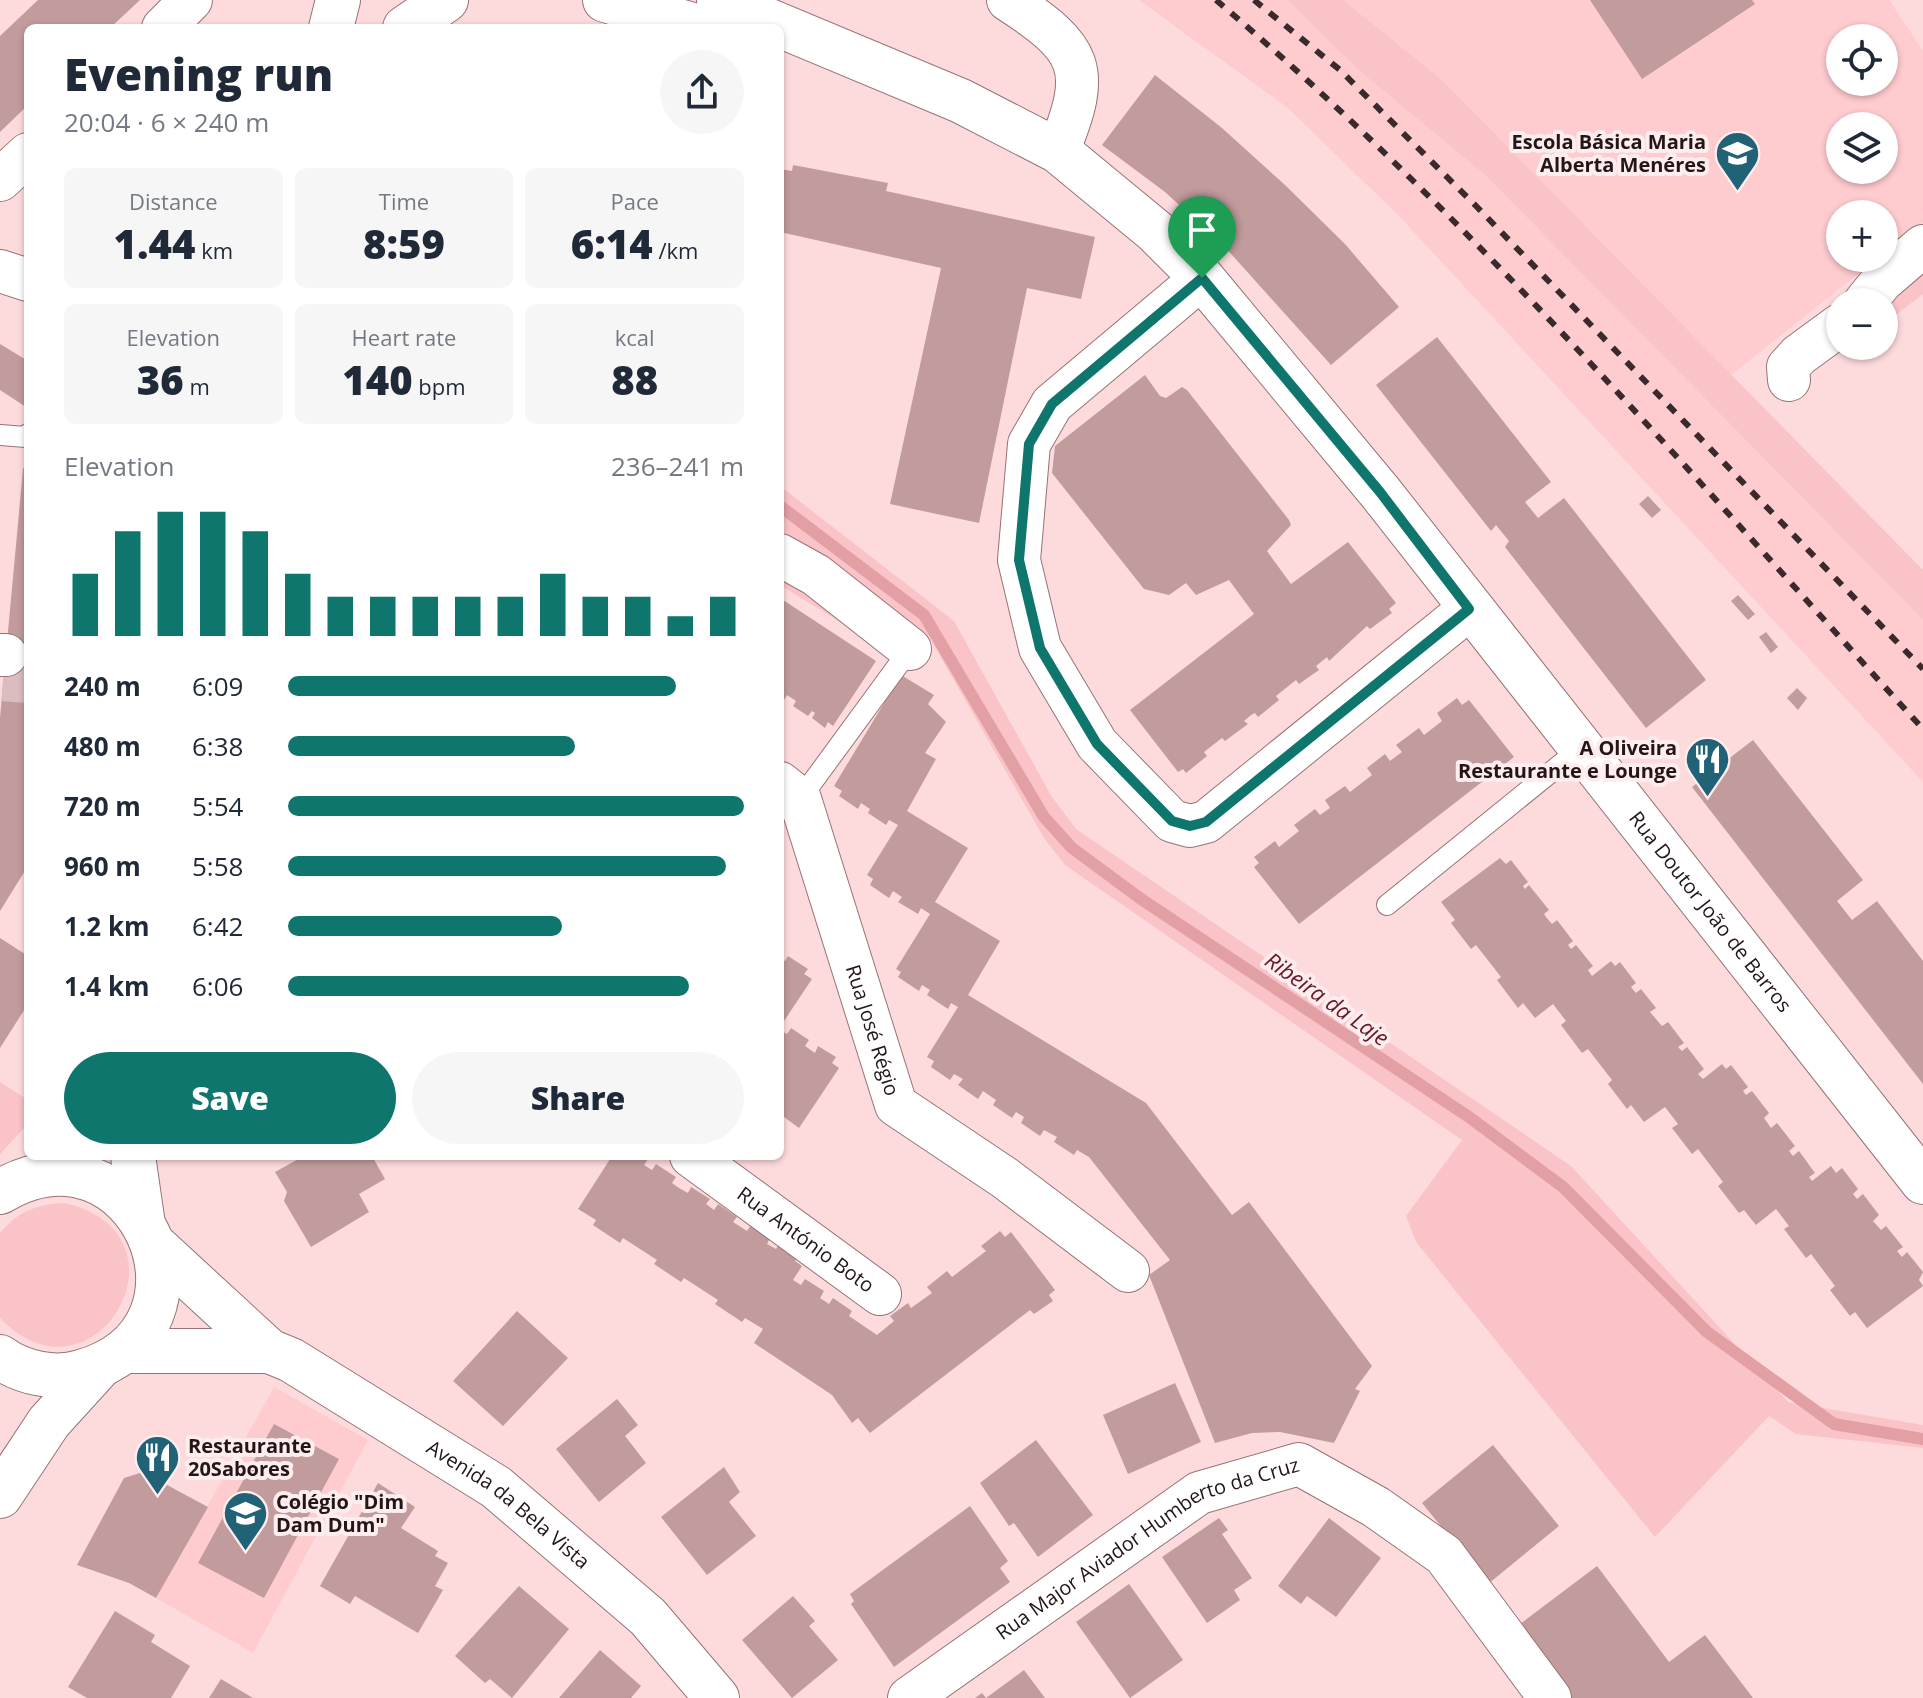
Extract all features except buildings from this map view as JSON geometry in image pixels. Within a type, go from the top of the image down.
[{"type":"street","points":[[167,24],[191,0]]},
{"type":"street","points":[[332,24],[338,0]]},
{"type":"street","points":[[394,24],[400,0]]},
{"type":"street","points":[[411,24],[446,0]]},
{"type":"street","points":[[605,0],[689,24]]},
{"type":"street","name":"Rua Doutor João de Barros","points":[[719,0],[777,24]]},
{"type":"street","points":[[1008,0],[1050,27],[1072,54],[1079,85],[1076,109],[1058,151]]},
{"type":"street","name":"Rua Doutor João de Barros","points":[[784,27],[961,101],[1058,151],[1155,231],[1202,278],[1380,492],[1469,609],[1582,747],[1923,1182]]},
{"type":"street","name":"Rua Doutor João de Barros","points":[[784,51],[961,101]]},
{"type":"street","points":[[0,180],[24,158]]},
{"type":"street","points":[[1876,288],[1923,246]]},
{"type":"street","points":[[0,271],[24,279]]},
{"type":"street","points":[[1202,278],[1052,404],[1029,444],[1019,560],[1040,648],[1097,744],[1172,821],[1190,826],[1206,822],[1469,609]]},
{"type":"street","points":[[1789,380],[1788,367],[1826,335]]},
{"type":"street","points":[[784,557],[816,575],[910,649]]},
{"type":"street","name":"Rua José Régio","points":[[790,791],[896,1105],[1005,1178],[1128,1271]]},
{"type":"street","points":[[0,1496],[49,1422],[144,1329],[155,1303],[160,1275],[134,1160]]},
{"type":"street","name":"Rua António Boto","points":[[696,1160],[880,1294]]},
{"type":"street","name":"Avenida da Bela Vista","points":[[19,1177],[71,1174],[98,1182],[123,1197],[149,1232],[269,1351],[291,1360],[496,1487],[648,1617],[717,1698]]},
{"type":"street","name":"Avenida da Bela Vista","points":[[0,1357],[39,1374],[70,1375],[112,1359],[269,1351]]},
{"type":"street","name":"Rua Major Aviador Humberto da Cruz","points":[[909,1698],[1199,1493],[1299,1464],[1376,1507],[1444,1555],[1550,1698]]},
{"type":"lane","points":[[0,435],[24,437]]},
{"type":"lane","points":[[790,791],[910,649]]},
{"type":"lane","points":[[1387,905],[1582,747]]},
{"type":"shaded area","points":[[1139,0],[1290,0],[1483,173],[1923,620],[1923,782],[1400,217],[1288,108]]},
{"type":"shaded area","points":[[1288,0],[1343,0],[1441,79],[1923,570],[1923,620],[1483,173],[1360,71]]},
{"type":"shaded area","name":"Escola Básica Maria Alberta Menéres","points":[[1343,0],[1889,0],[1923,51],[1923,222],[1898,242],[1898,200],[1826,200],[1826,272],[1860,272],[1840,288],[1826,288],[1826,299],[1731,375],[1441,79]]},
{"type":"shaded area","points":[[1923,266],[1923,294],[1898,313],[1898,291]]},
{"type":"shaded area","points":[[784,489],[954,621],[1052,797],[1076,829],[1571,1166],[1788,1402],[1923,1425],[1923,1448],[1796,1434],[1769,1416],[1655,1537],[1416,1242],[1406,1216],[1462,1140],[1065,865],[1044,838],[928,635],[902,615],[881,647],[784,587]]},
{"type":"shaded area","points":[[0,1082],[24,1097],[24,1128],[0,1154]]},
{"type":"shaded area","points":[[65,1203],[105,1221],[125,1248],[129,1279],[118,1309],[97,1333],[69,1346],[35,1343],[0,1318],[0,1233],[29,1210]]},
{"type":"shaded area","name":"Colégio \"Dim Dam Dum\"","points":[[274,1387],[368,1440],[253,1653],[156,1598]]},
{"type":"waterway","name":"Ribeira da Laje","points":[[784,509],[924,615],[1044,817],[1072,848],[1141,899],[1469,1117],[1563,1187],[1707,1332],[1834,1424],[1923,1439]]},
{"type":"tunnel","points":[[3,680],[24,682]]},
{"type":"railway","points":[[1216,0],[1311,84],[1493,261],[1667,446],[1923,729]]},
{"type":"railway","points":[[1254,0],[1340,70],[1478,208],[1923,669]]},
{"type":"place","name":"Escola Básica Maria Alberta Menéres","points":[[1737,192]]},
{"type":"place","name":"A Oliveira Restaurante e Lounge","points":[[1708,798]]},
{"type":"place","name":"Restaurante 20Sabores","points":[[157,1496]]},
{"type":"place","name":"Colégio \"Dim Dam Dum\"","points":[[245,1552]]},
{"type":"route","points":[[1202,278],[1380,492],[1469,609],[1206,822],[1190,826],[1172,821],[1097,744],[1040,648],[1019,560],[1029,444],[1052,404],[1202,278]]}]
